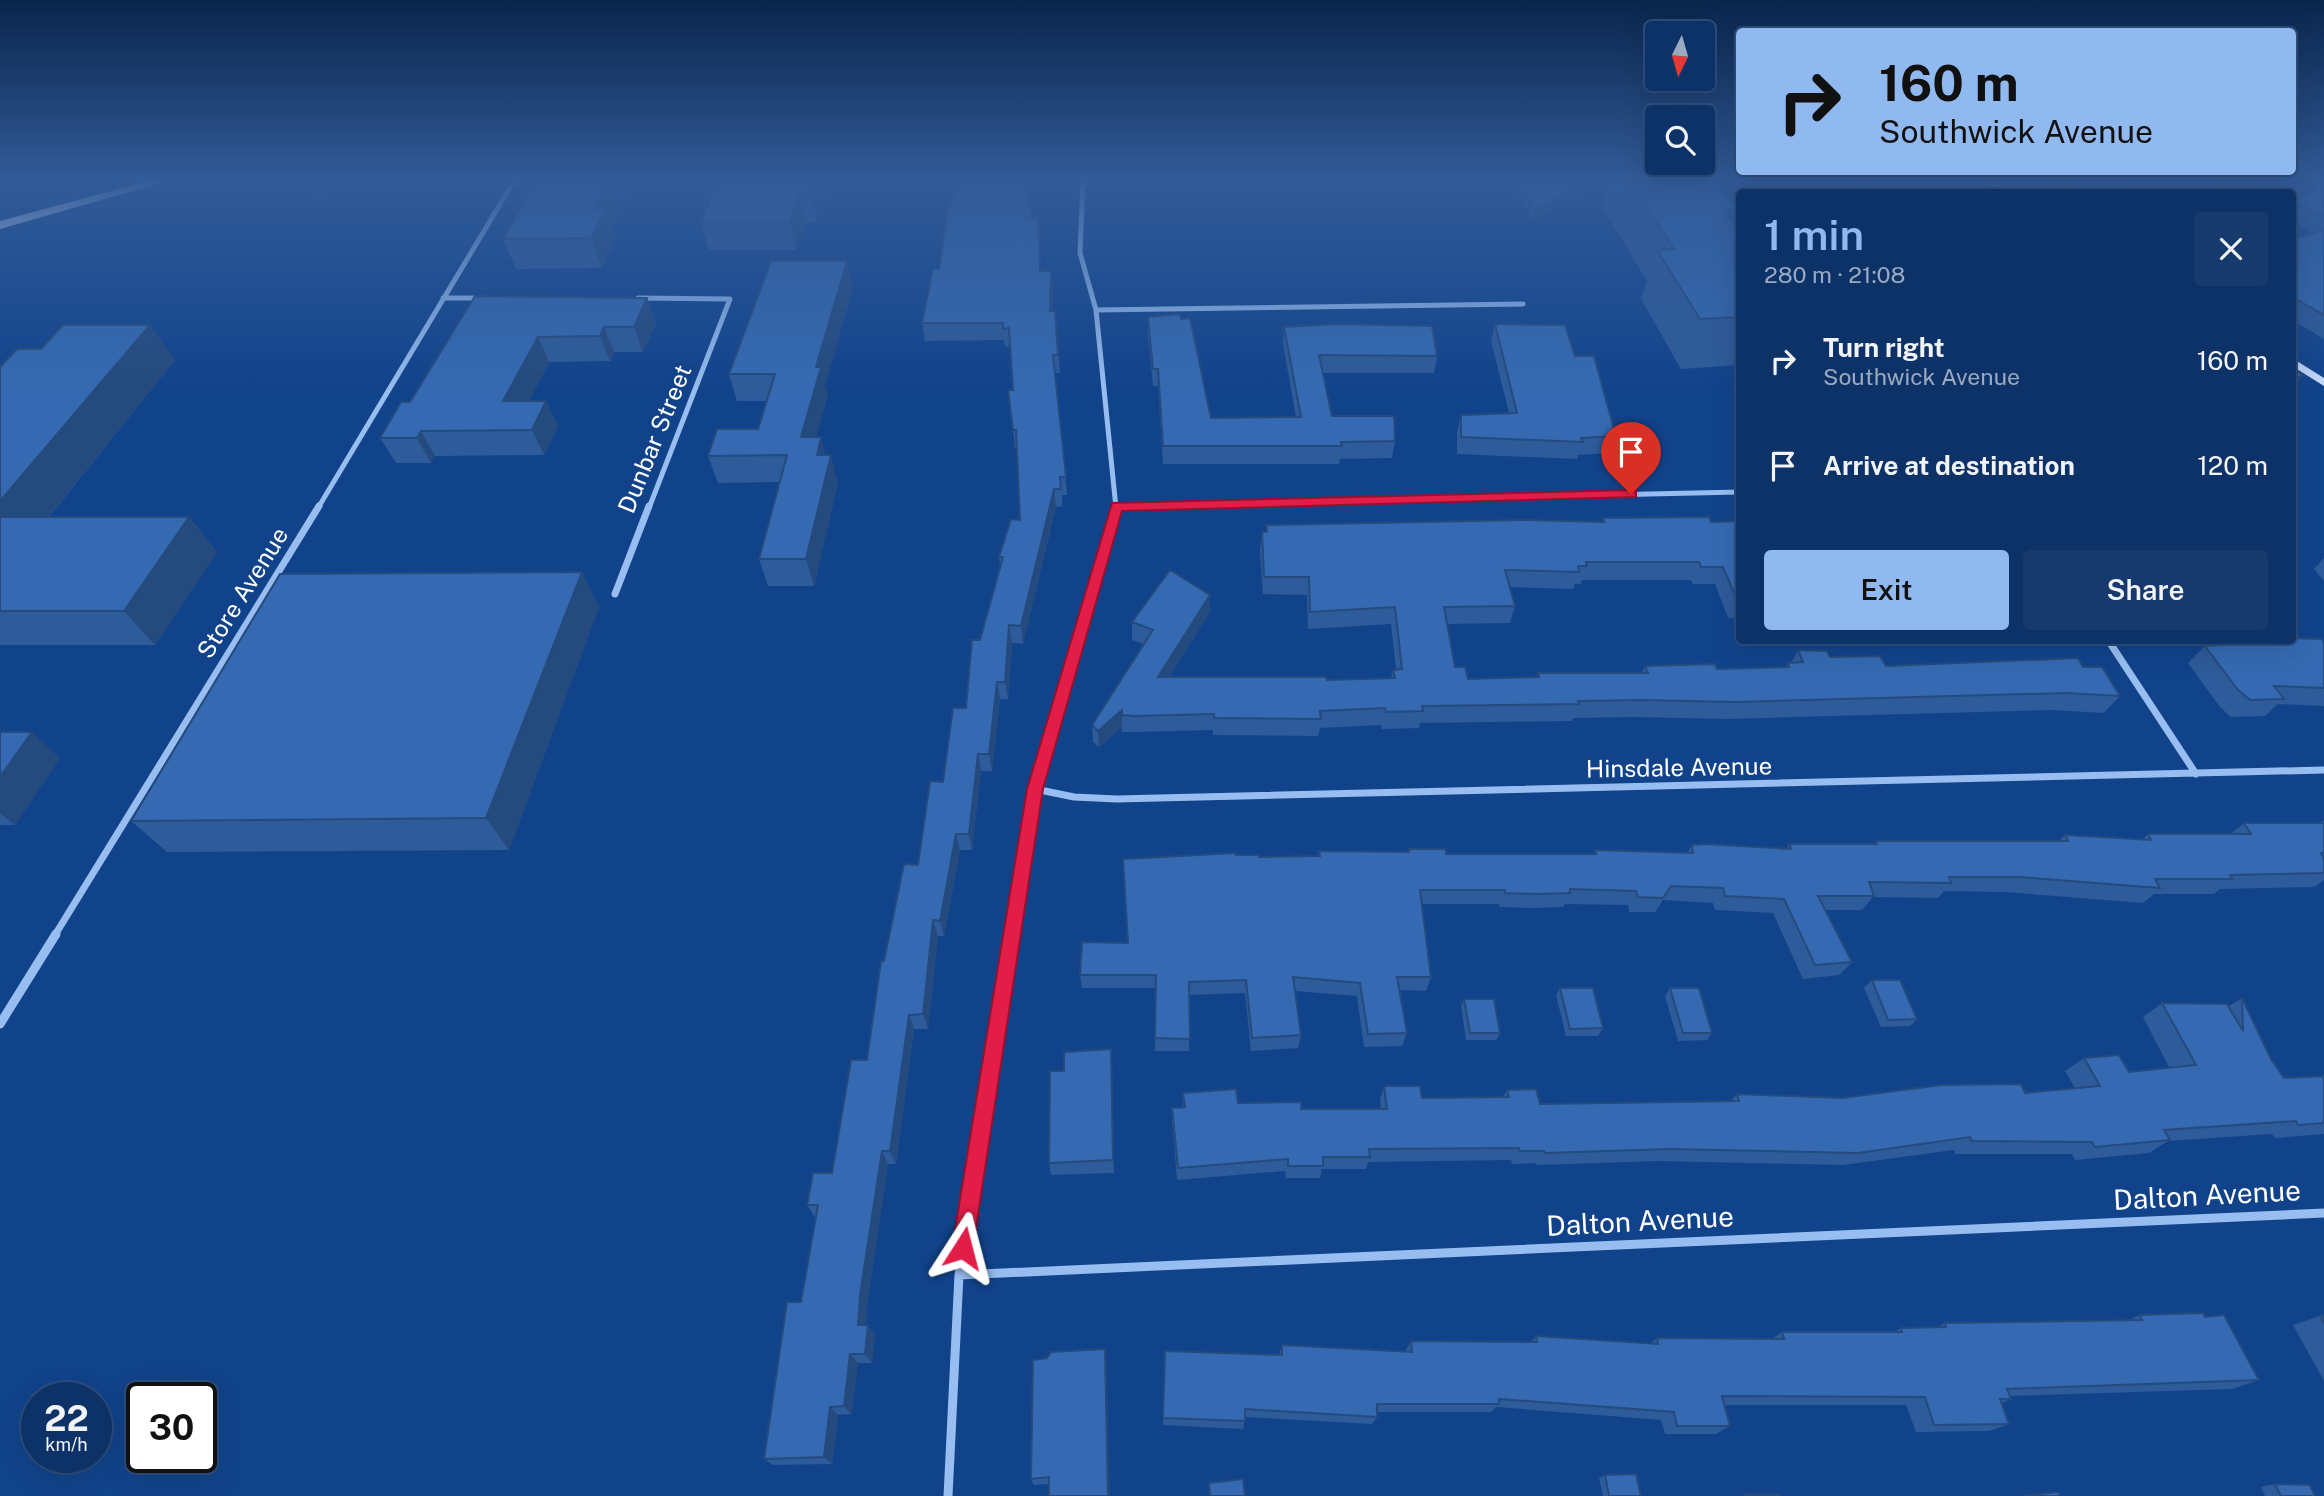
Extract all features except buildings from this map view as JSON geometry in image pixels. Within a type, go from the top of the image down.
[{"type":"main road","points":[[2296,365],[2324,383]]},
{"type":"street","name":"Store Avenue","points":[[0,1024],[312,518],[472,251]]},
{"type":"street","points":[[948,1496],[958,1275],[1035,789],[1117,506],[1096,310],[1080,251]]},
{"type":"street","points":[[443,298],[484,298]]},
{"type":"street","name":"Dunbar Street","points":[[615,594],[730,299],[631,298]]},
{"type":"street","points":[[1096,310],[1523,304]]},
{"type":"street","points":[[1117,506],[1736,492]]},
{"type":"street","points":[[2111,644],[2196,774]]},
{"type":"street","name":"Hinsdale Avenue","points":[[1035,789],[1074,797],[1117,799],[2324,771]]},
{"type":"street","name":"Dalton Avenue","points":[[958,1275],[2324,1213]]},
{"type":"route","points":[[963,1248],[1035,789],[1117,506],[1631,494]]}]
